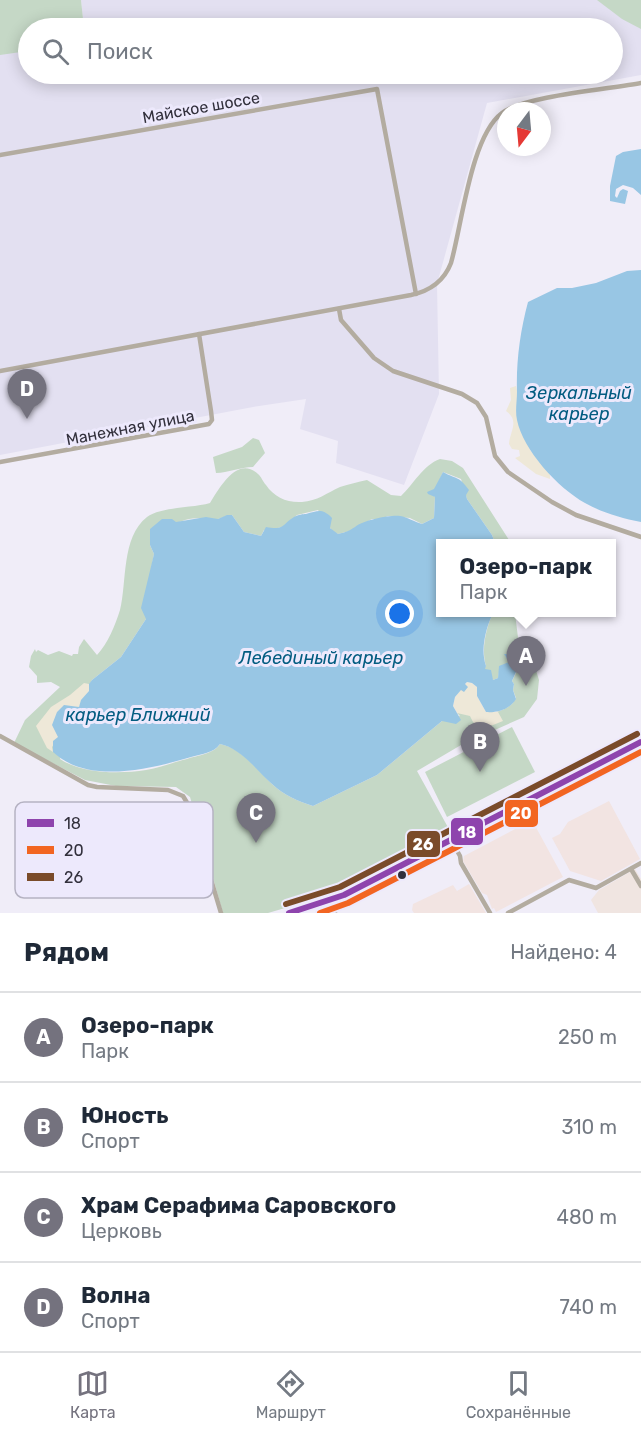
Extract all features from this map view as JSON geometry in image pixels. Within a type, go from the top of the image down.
[{"type":"street","points":[[0,371],[339,309],[416,294],[432,288],[448,270],[478,149],[489,126],[503,112],[528,102],[641,84]]},
{"type":"street","name":"Майское шоссе","points":[[0,155],[377,88],[416,294]]},
{"type":"street","points":[[339,309],[341,320],[374,358],[393,371],[462,394],[477,403],[486,417],[495,456],[508,471],[552,502],[576,515],[641,537]]},
{"type":"street","name":"Манежная улица","points":[[0,462],[209,424],[212,420],[212,411],[199,334]]},
{"type":"street","points":[[0,736],[88,785],[168,790],[183,796],[187,802]]},
{"type":"street","points":[[289,913],[332,900],[641,742]]},
{"type":"street","points":[[451,840],[460,856],[461,863],[490,913]]},
{"type":"street","points":[[508,913],[569,880],[596,888],[641,863]]},
{"type":"street","points":[[632,869],[641,886]]},
{"type":"street","points":[[213,886],[221,913]]},
{"type":"street","points":[[332,900],[335,913]]},
{"type":"shaded area","points":[[81,0],[635,0],[641,4],[641,75],[623,78],[623,18],[83,18]]},
{"type":"shaded area","points":[[18,52],[18,84],[592,84],[487,103],[437,284],[439,394],[404,485],[336,463],[338,441],[300,429],[306,399],[0,455],[0,54]]},
{"type":"shaded area","points":[[609,801],[640,859],[601,881],[570,871],[552,838],[560,834],[568,822]]},
{"type":"shaded area","points":[[532,820],[563,877],[496,912],[463,861],[464,856]]},
{"type":"shaded area","points":[[635,869],[641,879],[641,913],[598,913],[591,900],[599,890]]},
{"type":"shaded area","points":[[469,884],[486,913],[414,913],[412,910],[413,904],[453,885],[457,891]]},
{"type":"green space","points":[[0,0],[81,0],[83,18],[18,18],[18,52],[0,55]]},
{"type":"green space","points":[[597,0],[641,0],[641,29],[621,18]]},
{"type":"green space","points":[[253,438],[259,440],[265,453],[253,467],[216,473],[213,457],[242,447]]},
{"type":"green space","points":[[440,459],[452,461],[463,468],[508,539],[494,539],[467,499],[461,479],[443,472],[433,495],[435,497],[434,518],[422,524],[410,518],[388,516],[372,519],[350,531],[338,534],[333,532],[318,510],[297,515],[284,527],[264,530],[261,536],[244,532],[232,515],[216,519],[185,520],[172,526],[150,545],[154,554],[146,619],[121,657],[92,680],[81,700],[60,759],[79,768],[102,772],[136,771],[156,768],[205,754],[220,744],[242,755],[281,791],[313,806],[377,775],[442,721],[460,716],[457,713],[498,712],[511,704],[516,698],[512,681],[520,665],[511,654],[505,655],[509,662],[499,672],[498,678],[493,680],[484,669],[486,666],[484,646],[492,617],[515,617],[519,646],[534,664],[539,680],[537,699],[524,717],[461,745],[417,771],[450,831],[336,893],[268,913],[223,913],[213,878],[213,802],[191,802],[190,797],[176,787],[116,786],[85,780],[14,743],[25,720],[60,687],[51,682],[37,683],[37,676],[29,667],[35,649],[36,652],[38,650],[48,655],[59,651],[72,656],[78,654],[84,639],[97,655],[111,634],[120,610],[126,561],[133,536],[147,517],[168,509],[210,503],[230,476],[243,469],[250,469],[258,474],[277,496],[302,502],[340,487],[367,480],[391,495],[401,496],[423,470]]},
{"type":"green space","points":[[512,727],[535,772],[447,817],[425,772]]},
{"type":"sand","points":[[516,386],[530,450],[550,473],[550,479],[536,474],[515,458],[520,456],[519,450],[512,449],[509,444],[513,419],[506,411],[511,400],[510,388]]},
{"type":"sand","points":[[467,682],[477,687],[477,696],[486,712],[498,712],[503,721],[483,729],[473,722],[470,716],[457,713],[453,706],[455,697]]},
{"type":"sand","points":[[84,683],[89,684],[89,691],[52,747],[53,752],[47,748],[36,726],[51,707]]},
{"type":"water","points":[[641,149],[641,195],[633,188],[623,185],[616,189],[615,196],[617,198],[623,189],[628,191],[625,204],[610,201],[610,186],[616,156],[623,152]]},
{"type":"water","name":"Зеркальный карьер","points":[[641,270],[641,522],[599,510],[564,488],[543,467],[526,444],[517,420],[516,410],[519,347],[528,302],[557,288],[572,288],[596,283],[627,271]]},
{"type":"water","name":"Лебединый карьер","points":[[443,472],[460,480],[469,490],[466,495],[467,499],[494,539],[436,539],[436,617],[491,617],[485,639],[485,669],[491,670],[493,680],[498,678],[499,666],[509,662],[504,654],[511,654],[520,666],[512,681],[516,699],[507,708],[486,712],[477,696],[477,687],[467,682],[465,684],[468,687],[464,692],[461,690],[455,697],[453,706],[461,720],[456,724],[442,721],[377,775],[313,806],[281,791],[242,755],[220,744],[203,754],[157,766],[120,771],[84,768],[67,762],[53,752],[53,741],[58,737],[52,725],[57,712],[64,705],[79,707],[81,700],[89,691],[89,684],[92,680],[121,657],[146,619],[141,608],[154,554],[150,545],[150,529],[162,519],[172,519],[176,522],[206,517],[218,519],[232,515],[244,532],[261,536],[266,527],[281,527],[296,516],[317,511],[332,518],[330,528],[338,534],[364,522],[390,516],[403,517],[422,524],[434,518],[435,497],[427,492],[434,489]]},
{"type":"transit line","name":"26","points":[[286,904],[340,887],[637,734]]},
{"type":"transit line","name":"18","points":[[289,913],[344,895],[641,742]]},
{"type":"transit line","name":"20","points":[[320,913],[348,903],[641,752]]},
{"type":"place","name":"Волна","points":[[27,419]]},
{"type":"place","name":"Озеро-парк","points":[[526,686]]},
{"type":"place","name":"Юность","points":[[480,772]]},
{"type":"place","name":"Храм Серафима Саровского","points":[[256,843]]},
{"type":"water label","name":"карьер Ближний","points":[[138,715]]}]
